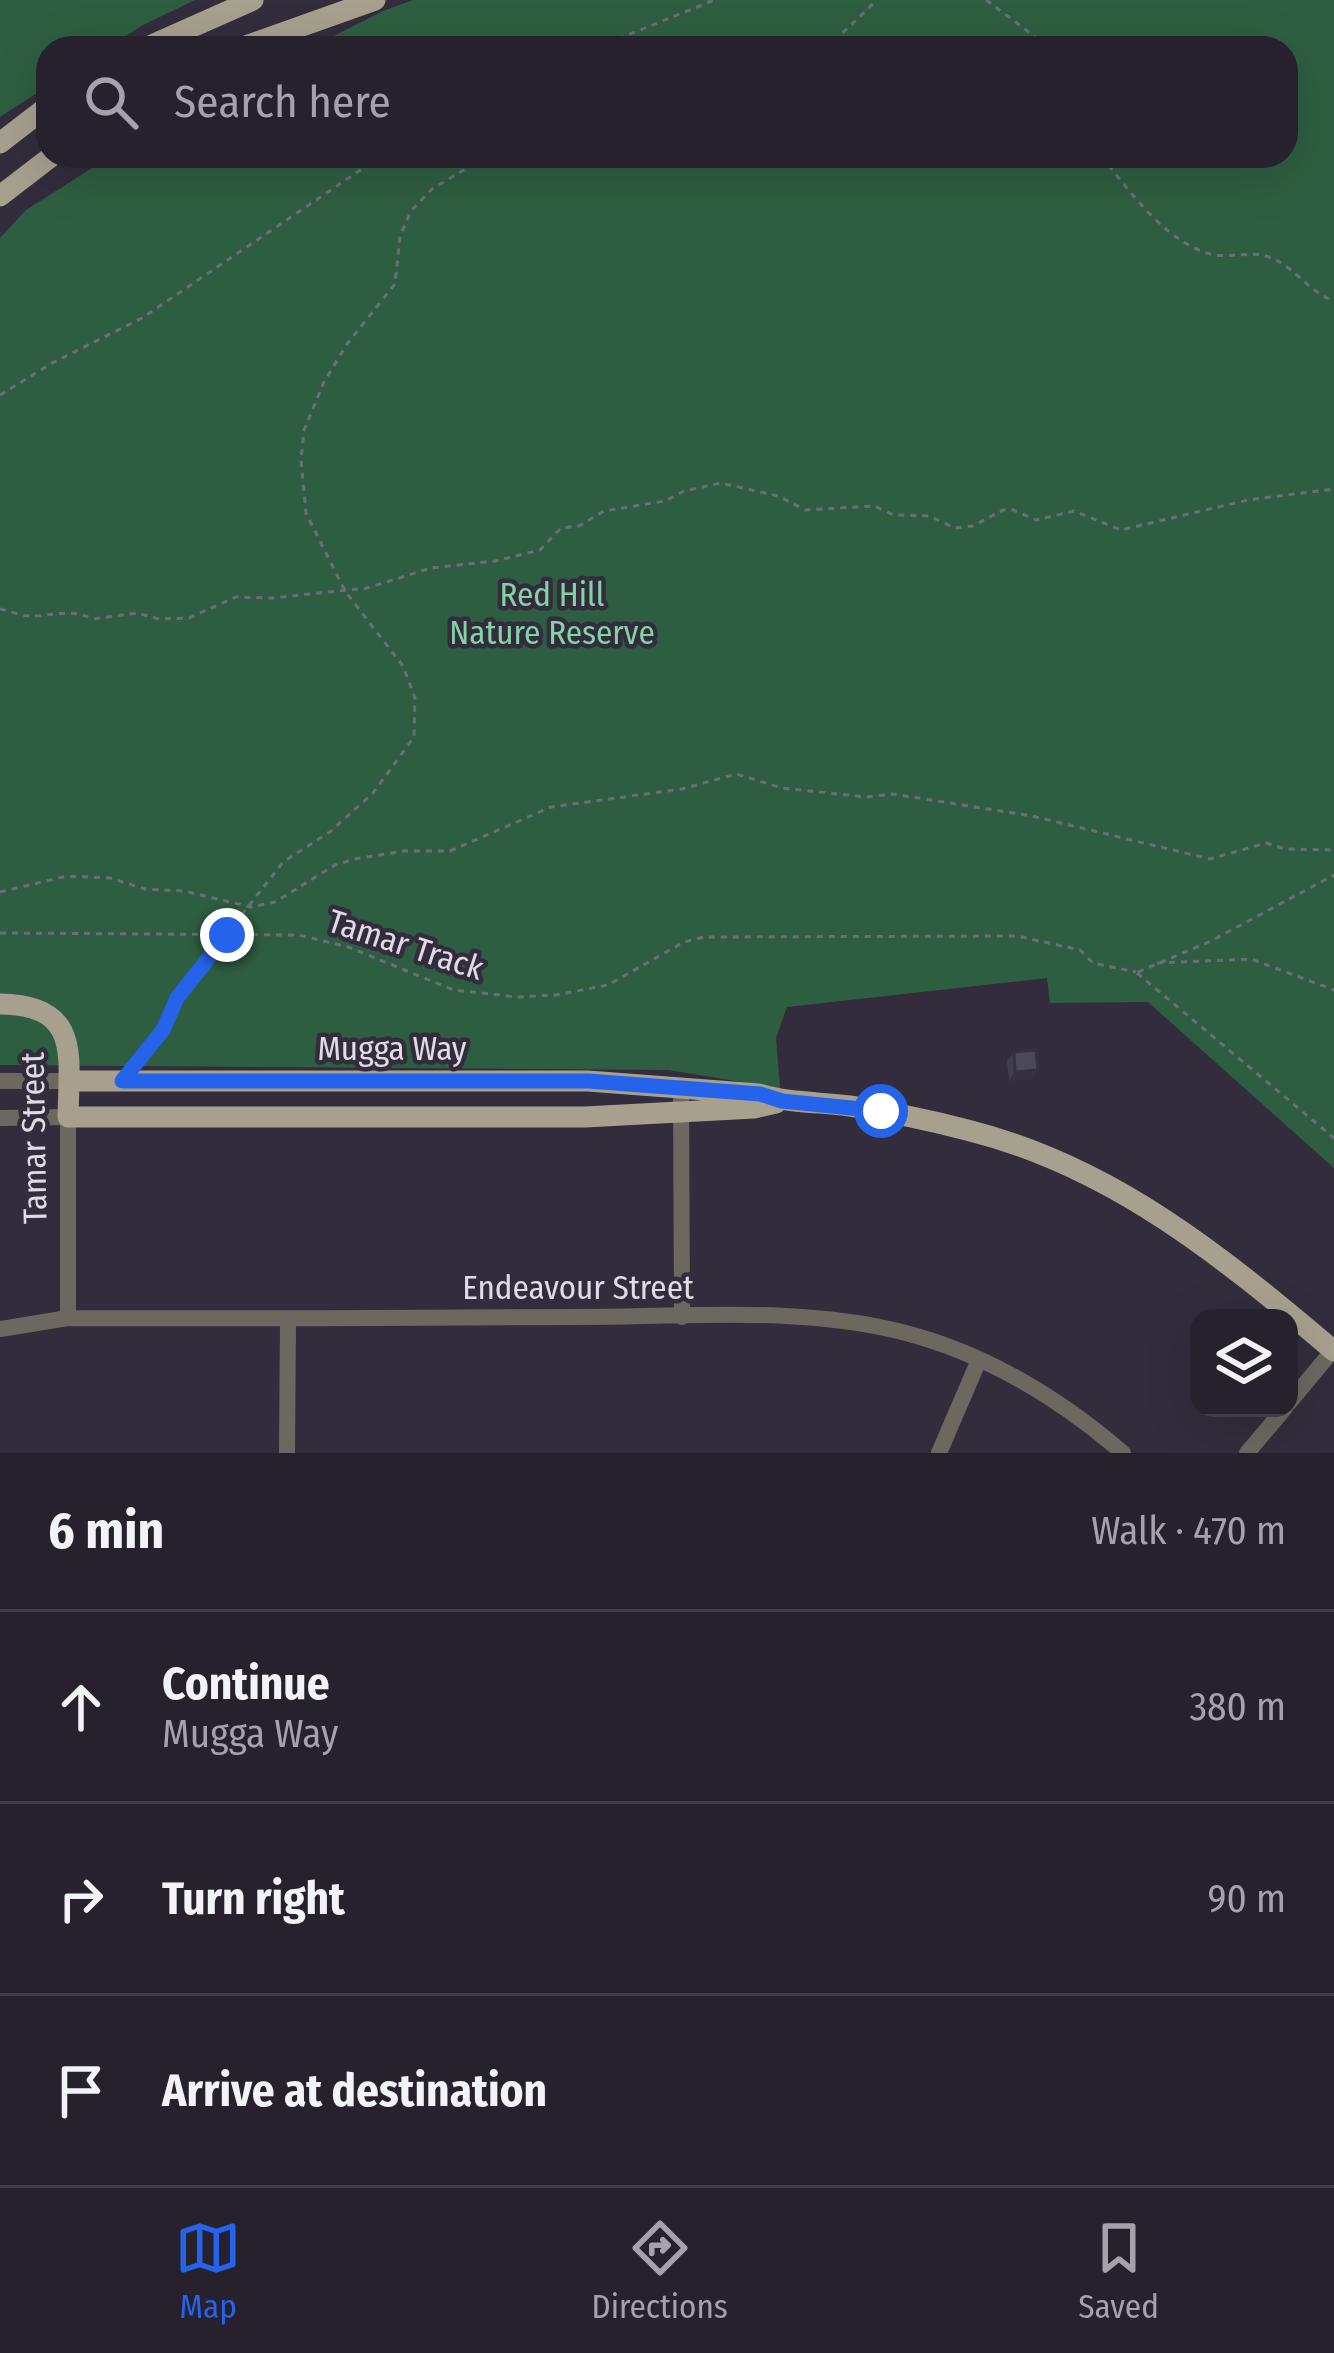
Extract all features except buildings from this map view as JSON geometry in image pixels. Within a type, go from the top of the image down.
[{"type":"main road","points":[[172,36],[253,0]]},
{"type":"main road","points":[[274,36],[375,0]]},
{"type":"main road","points":[[0,143],[36,115]]},
{"type":"main road","points":[[0,196],[36,168]]},
{"type":"main road","name":"Tamar Street","points":[[0,1004],[32,1006],[54,1019],[68,1047],[68,1118]]},
{"type":"main road","name":"Mugga Way","points":[[69,1081],[588,1081],[760,1094],[932,1121],[1075,1168],[1193,1235],[1334,1351]]},
{"type":"main road","name":"Mugga Way","points":[[68,1118],[585,1117],[754,1108],[782,1101]]},
{"type":"street","name":"Mugga Way","points":[[0,1081],[69,1081]]},
{"type":"street","points":[[681,1088],[682,1317]]},
{"type":"street","name":"Mugga Way","points":[[0,1118],[68,1118]]},
{"type":"street","name":"Tamar Street","points":[[68,1118],[68,1318]]},
{"type":"street","name":"Endeavour Street","points":[[0,1329],[68,1318],[841,1321],[905,1333],[979,1360],[1043,1393],[1123,1453]]},
{"type":"street","points":[[287,1453],[288,1319]]},
{"type":"street","points":[[1298,1393],[1334,1351]]},
{"type":"street","points":[[939,1453],[979,1360]]},
{"type":"street","points":[[1247,1453],[1278,1417]]},
{"type":"path","points":[[626,36],[714,0]]},
{"type":"path","points":[[835,36],[853,26],[877,0]]},
{"type":"path","points":[[986,0],[1034,36]]},
{"type":"path","points":[[0,394],[142,318],[362,168]]},
{"type":"path","points":[[122,1081],[163,1030],[177,998],[291,854],[331,830],[373,793],[414,737],[415,698],[403,666],[345,592],[306,513],[301,460],[304,430],[324,382],[347,344],[395,284],[400,236],[411,211],[432,189],[467,168]]},
{"type":"path","points":[[1111,168],[1184,243],[1224,256],[1263,254],[1315,293],[1334,301]]},
{"type":"path","points":[[0,609],[28,616],[86,614],[103,619],[137,613],[159,619],[189,618],[236,597],[345,592],[431,568],[540,550],[561,528],[579,526],[604,512],[665,501],[684,490],[721,483],[778,496],[805,510],[874,506],[894,515],[929,516],[955,527],[973,526],[1003,510],[1036,520],[1074,511],[1121,530],[1248,500],[1334,489]]},
{"type":"path","points":[[0,892],[67,876],[110,878],[145,889],[184,891],[251,907],[275,902],[335,865],[355,859],[404,851],[450,851],[551,807],[682,790],[736,774],[782,788],[866,797],[893,794],[1032,816],[1210,859],[1266,843],[1285,849],[1334,850]]},
{"type":"path","points":[[1136,972],[1211,940],[1334,875]]},
{"type":"path","name":"Tamar Track","points":[[0,933],[299,935],[324,940],[454,990],[517,997],[608,985],[694,938],[1017,936],[1080,950],[1093,963],[1136,972],[1334,1138]]},
{"type":"path","points":[[1156,963],[1251,959],[1334,990]]},
{"type":"green space","points":[[0,0],[195,0],[126,36],[36,36],[36,94],[0,117]]},
{"type":"green space","name":"Red Hill Nature Reserve","points":[[413,0],[1334,0],[1334,1168],[1148,1002],[1050,1003],[1047,978],[787,1007],[776,1038],[780,1088],[668,1070],[0,1065],[0,238],[26,210],[92,168],[1298,168],[1298,36],[334,36]]},
{"type":"route","points":[[227,935],[177,998],[163,1030],[122,1081],[588,1081],[760,1094],[782,1101],[881,1111]]}]
